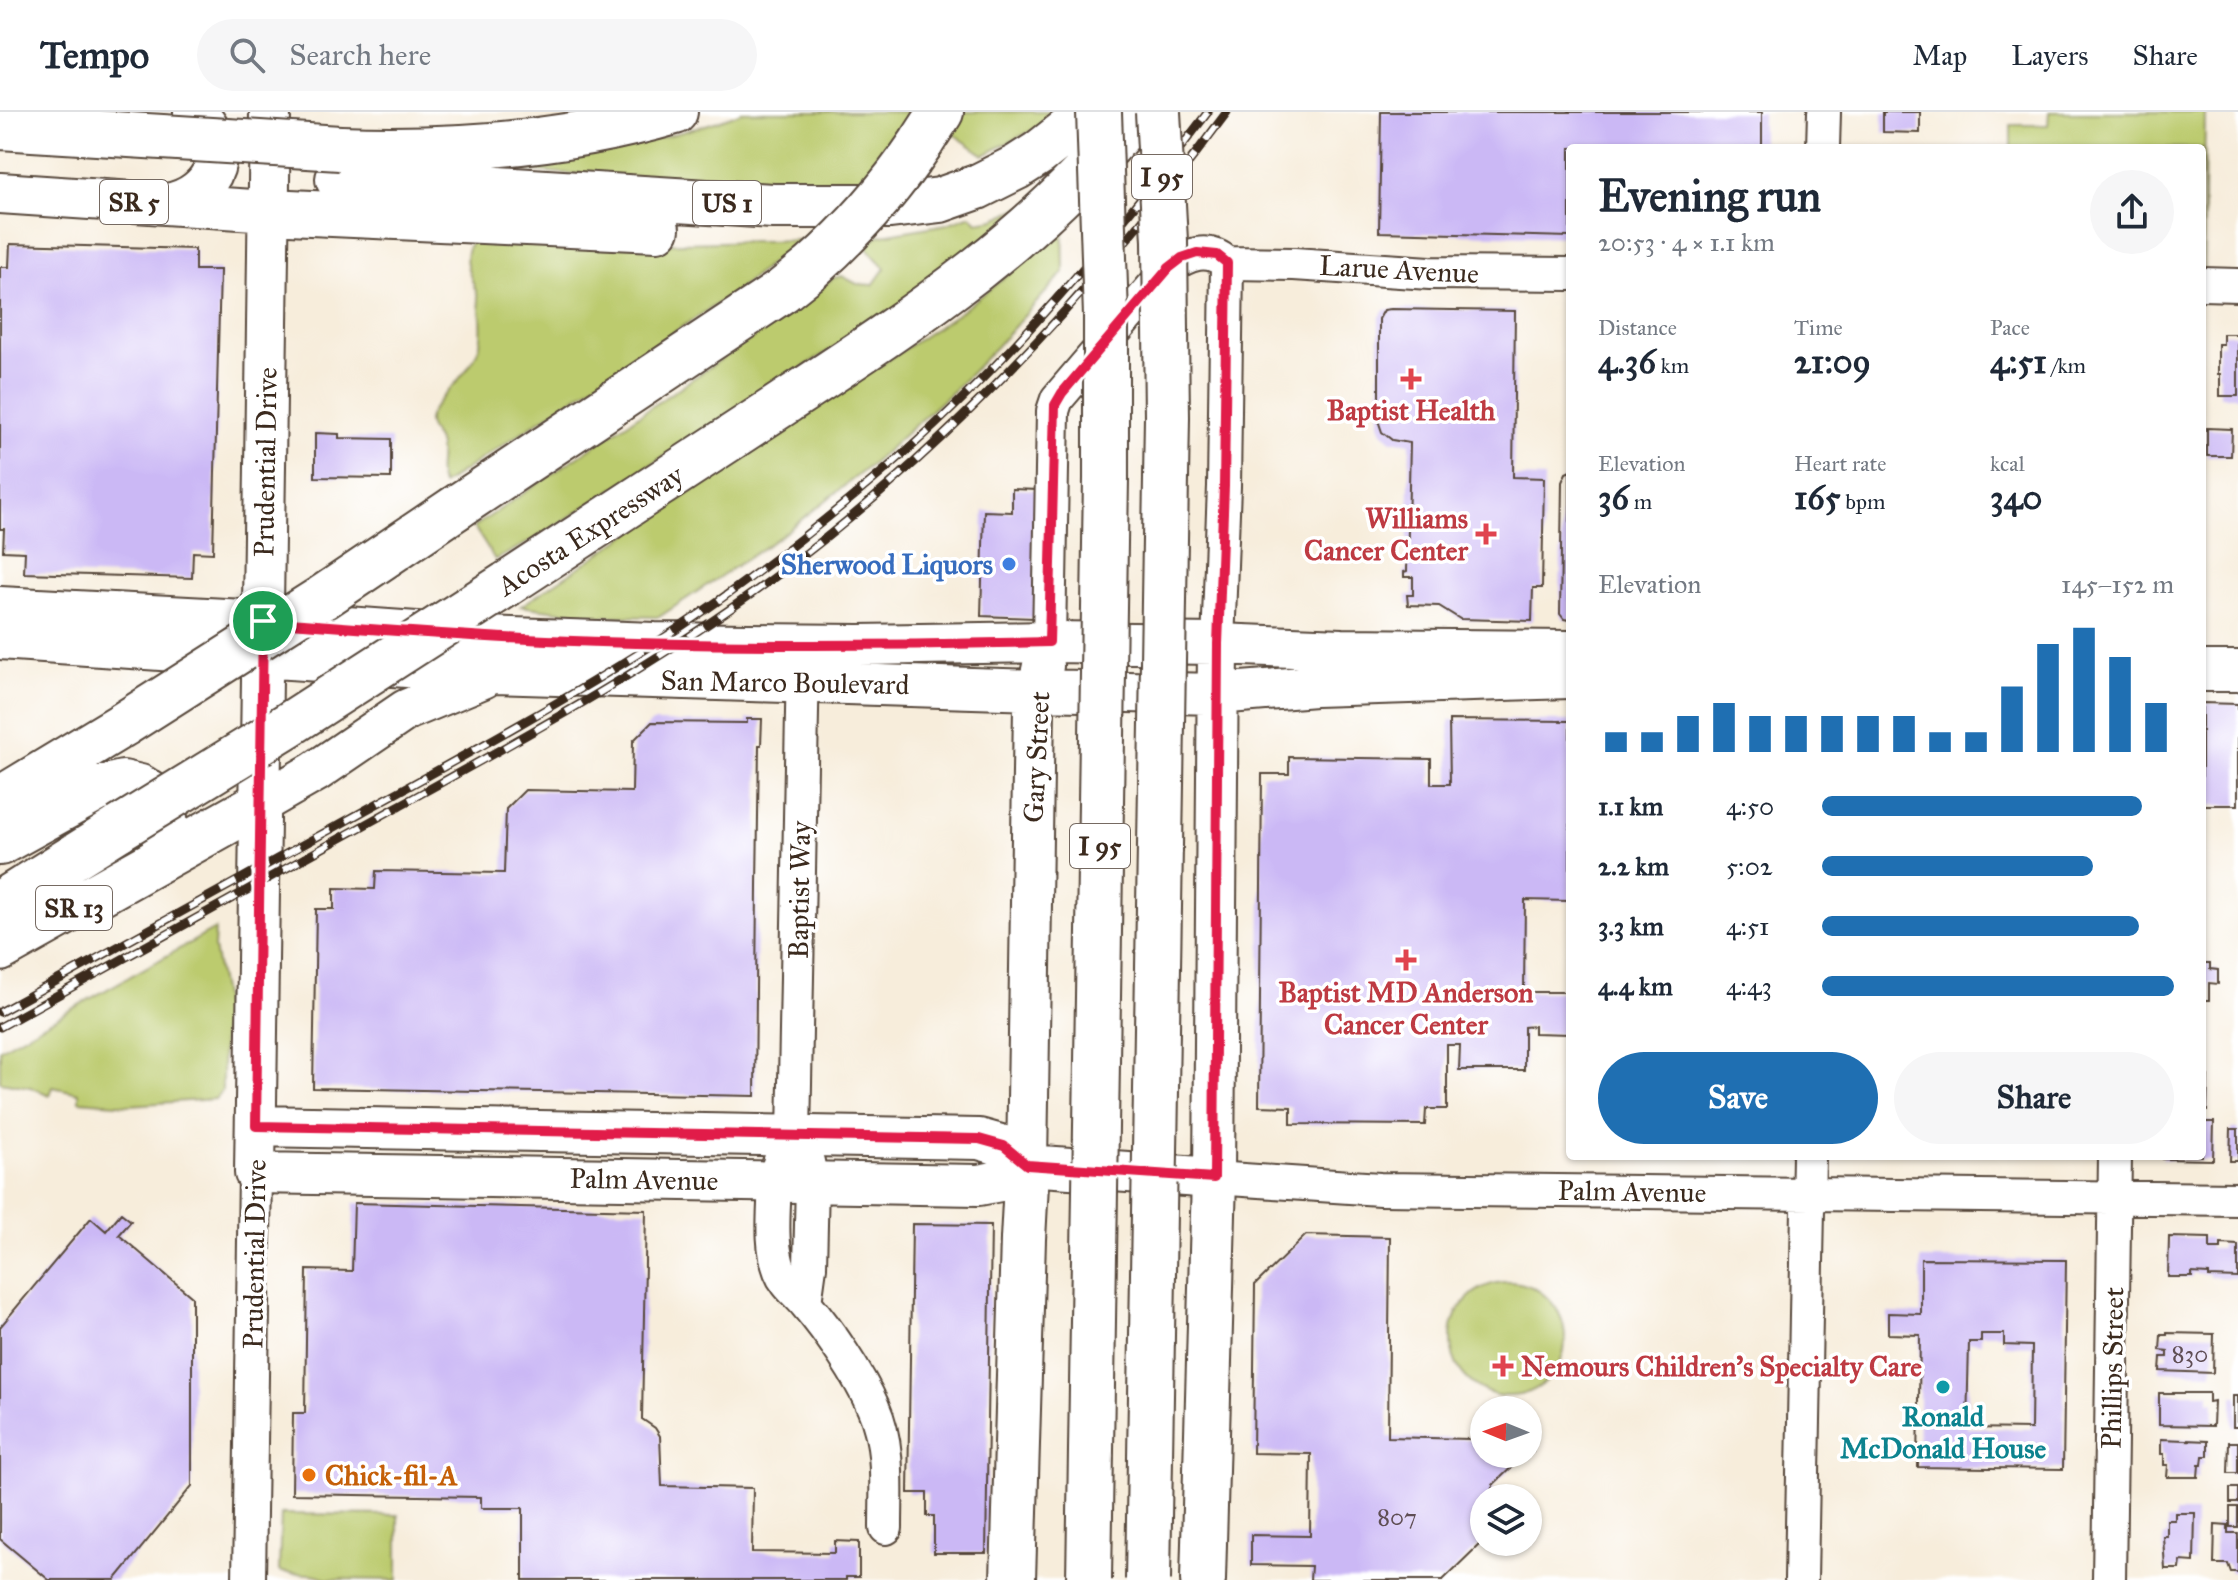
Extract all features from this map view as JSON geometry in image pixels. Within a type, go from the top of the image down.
[{"type":"highway","name":"US 1","points":[[0,157],[339,164],[438,149],[518,144],[632,124],[675,112]]},
{"type":"highway","name":"US 1","points":[[0,127],[773,206],[890,206],[940,200],[977,187],[1017,167],[1091,112]]},
{"type":"highway","name":"I 95","points":[[1089,1580],[1106,451],[1105,262],[1099,112]]},
{"type":"highway","name":"Acosta Expressway","points":[[0,890],[120,828],[276,733],[939,300],[1045,211],[1106,149],[1137,112]]},
{"type":"highway","name":"I 95","points":[[1148,1580],[1167,433],[1165,241],[1158,112]]},
{"type":"highway","points":[[1165,241],[1170,112]]},
{"type":"highway","points":[[0,799],[264,635],[782,291],[843,239],[873,207],[931,127]]},
{"type":"highway","points":[[268,211],[725,230],[848,221],[940,200]]},
{"type":"highway","points":[[0,768],[124,724]]},
{"type":"highway","points":[[0,843],[98,789],[114,784],[132,784],[154,796],[165,818],[162,846],[148,867]]},
{"type":"highway","name":"SR 13","points":[[0,949],[261,803]]},
{"type":"highway","points":[[0,903],[120,828]]},
{"type":"highway","points":[[1013,1580],[1027,1165]]},
{"type":"highway","points":[[1203,1580],[1214,1178]]},
{"type":"main road","points":[[167,204],[194,194],[205,186],[212,173],[216,156],[212,135],[205,122],[194,112]]},
{"type":"main road","name":"Prudential Drive","points":[[255,1173],[270,112]]},
{"type":"main road","name":"SR 5","points":[[0,193],[268,211]]},
{"type":"main road","name":"San Marco Boulevard","points":[[0,607],[263,638],[428,670],[495,673],[803,663],[859,645],[1049,642],[1566,651]]},
{"type":"main road","name":"San Marco Boulevard","points":[[0,639],[263,638],[655,643],[939,685],[1037,690],[1217,694],[1286,688],[1566,678]]},
{"type":"main road","name":"Gary Street","points":[[1027,1165],[1034,706],[1049,642]]},
{"type":"main road","points":[[1214,1178],[1218,644]]},
{"type":"main road","points":[[2206,671],[2238,671]]},
{"type":"main road","points":[[261,803],[307,777],[406,710],[495,673]]},
{"type":"main road","points":[[939,685],[988,706],[1007,719],[1018,737],[1033,796]]},
{"type":"main road","points":[[1217,792],[1229,750],[1242,724],[1258,705],[1286,688]]},
{"type":"main road","name":"Palm Avenue","points":[[256,1126],[988,1140],[1012,1150],[1027,1165]]},
{"type":"main road","points":[[374,1175],[395,1161],[423,1154],[555,1154],[575,1148],[596,1132]]},
{"type":"main road","name":"Palm Avenue","points":[[255,1173],[979,1185],[1000,1181],[1027,1165],[1214,1178]]},
{"type":"street","points":[[1823,144],[1824,112]]},
{"type":"street","name":"Gary Street","points":[[1049,642],[1053,411],[1057,399],[1175,263],[1189,255],[1204,253],[1217,255],[1227,263]]},
{"type":"street","points":[[1218,644],[1227,263]]},
{"type":"street","name":"Larue Avenue","points":[[1227,263],[1430,273],[1566,274]]},
{"type":"street","points":[[2206,284],[2238,285]]},
{"type":"street","name":"Baptist Way","points":[[803,663],[794,1136],[808,1162],[793,1182],[810,1267],[805,1303],[846,1360],[879,1423],[886,1466],[886,1528]]},
{"type":"street","points":[[1801,1580],[1809,1160]]},
{"type":"street","name":"Phillips Street","points":[[2109,1580],[2115,1160]]},
{"type":"street","name":"Prudential Drive","points":[[249,1580],[255,1173]]},
{"type":"street","name":"Palm Avenue","points":[[1214,1178],[1380,1189],[2238,1199]]},
{"type":"green space","points":[[742,112],[914,112],[892,146],[858,185],[796,187],[477,168],[645,141]]},
{"type":"green space","points":[[963,112],[1058,112],[1033,130],[984,155],[952,133]]},
{"type":"green space","points":[[2049,112],[2205,112],[2205,144],[2011,144],[2011,125],[2048,125]]},
{"type":"green space","points":[[1021,207],[938,281],[535,539],[495,560],[474,527],[760,333],[833,278],[842,276],[857,284],[873,285],[885,268],[866,247],[877,236],[947,224],[971,215],[977,222],[995,219]]},
{"type":"green space","points":[[1063,224],[1064,272],[996,347],[871,465],[778,538],[659,617],[594,616],[521,606],[960,312],[999,282]]},
{"type":"green space","points":[[800,240],[732,294],[442,485],[439,448],[428,420],[436,405],[469,366],[480,344],[480,306],[466,262],[471,241],[608,245]]},
{"type":"green space","points":[[215,929],[214,948],[223,996],[222,1090],[215,1099],[130,1105],[79,1101],[79,1093],[53,1087],[50,1095],[30,1087],[0,1082],[0,1049]]},
{"type":"green space","points":[[1497,1283],[1519,1283],[1540,1292],[1555,1307],[1564,1328],[1564,1350],[1555,1371],[1540,1386],[1519,1395],[1497,1395],[1476,1386],[1461,1371],[1452,1350],[1452,1328],[1461,1307],[1476,1292]]},
{"type":"green space","points":[[281,1514],[398,1515],[398,1580],[326,1579],[279,1571]]},
{"type":"building","points":[[1381,112],[1762,112],[1762,144],[1566,144],[1566,237],[1379,232]]},
{"type":"building","points":[[1883,112],[1920,112],[1920,133],[1883,132]]},
{"type":"building","points":[[10,244],[195,249],[195,270],[220,270],[213,553],[193,552],[192,578],[24,573],[25,552],[3,551],[4,529],[0,529],[0,267],[9,267]]},
{"type":"building","points":[[1384,310],[1515,311],[1513,477],[1544,478],[1542,588],[1533,588],[1532,621],[1460,619],[1439,606],[1408,605],[1407,595],[1413,595],[1413,577],[1404,577],[1407,571],[1410,443],[1392,440],[1382,432],[1379,423],[1379,319]]},
{"type":"building","points":[[2223,334],[2238,334],[2238,396],[2220,396],[2218,344],[2223,344]]},
{"type":"building","points":[[2207,428],[2232,429],[2231,456],[2207,456]]},
{"type":"building","points":[[315,433],[339,434],[339,438],[391,439],[391,478],[315,477]]},
{"type":"building","points":[[1566,473],[1566,619],[1560,614],[1562,482]]},
{"type":"building","name":"Sherwood Liquors","points":[[1012,489],[1038,490],[1034,618],[981,616],[984,511],[1012,512]]},
{"type":"building","points":[[2206,703],[2238,704],[2238,805],[2206,805]]},
{"type":"building","points":[[747,719],[762,719],[759,745],[755,1096],[313,1088],[316,909],[334,909],[334,888],[375,889],[376,871],[504,873],[506,809],[525,790],[632,792],[633,741],[652,722],[747,723]]},
{"type":"building","name":"Baptist MD Anderson Cancer Center","points":[[1449,720],[1566,721],[1566,901],[1525,900],[1524,992],[1566,992],[1566,1034],[1534,1033],[1534,1026],[1524,1027],[1524,1070],[1459,1070],[1460,1045],[1447,1045],[1447,1109],[1426,1109],[1425,1125],[1291,1124],[1291,1107],[1259,1106],[1262,774],[1289,774],[1289,757],[1431,759],[1431,784],[1450,784]]},
{"type":"building","points":[[2206,963],[2210,963],[2210,969],[2218,970],[2218,984],[2209,983],[2209,1000],[2206,1000]]},
{"type":"building","points":[[2206,1073],[2208,1073],[2207,1111]]},
{"type":"building","points":[[2206,1122],[2214,1122],[2213,1160],[2206,1160]]},
{"type":"building","points":[[2231,1129],[2238,1129],[2238,1161],[2230,1161]]},
{"type":"building","points":[[354,1203],[646,1210],[642,1419],[660,1436],[662,1486],[753,1488],[752,1552],[835,1553],[835,1541],[859,1542],[859,1577],[846,1577],[846,1580],[523,1580],[523,1508],[481,1508],[481,1497],[292,1494],[293,1413],[305,1413],[307,1270],[352,1271]]},
{"type":"building","points":[[121,1213],[131,1221],[119,1235],[192,1297],[192,1486],[115,1580],[49,1580],[0,1539],[0,1327],[91,1218],[106,1231]]},
{"type":"building","points":[[912,1224],[991,1225],[986,1553],[934,1553],[934,1516],[927,1516],[927,1493],[908,1493]]},
{"type":"building","points":[[1306,1235],[1390,1237],[1388,1437],[1470,1439],[1470,1468],[1511,1468],[1494,1484],[1470,1484],[1470,1554],[1443,1580],[1310,1580],[1311,1566],[1251,1565],[1251,1535],[1310,1536],[1311,1454],[1253,1453],[1255,1285]]},
{"type":"building","points":[[2169,1237],[2210,1238],[2210,1249],[2221,1249],[2221,1244],[2238,1245],[2238,1278],[2192,1273],[2192,1277],[2168,1277]]},
{"type":"building","name":"Ronald McDonald House","points":[[1921,1259],[2066,1260],[2063,1469],[1918,1467],[1920,1335],[1888,1334],[1888,1313],[1921,1314]],"holes":[[[1981,1334],[2004,1334],[2004,1345],[2032,1346],[2031,1429],[1967,1428],[1969,1342],[1981,1342]]]},
{"type":"building","points":[[2214,1334],[2213,1373],[2160,1371],[2161,1357],[2168,1357],[2168,1351],[2160,1350],[2161,1335]]},
{"type":"building","points":[[2159,1393],[2209,1393],[2209,1402],[2214,1401],[2213,1426],[2159,1425]]},
{"type":"building","points":[[2233,1396],[2238,1396],[2238,1427],[2233,1427]]},
{"type":"building","points":[[2161,1439],[2208,1441],[2208,1456],[2203,1456],[2198,1477],[2167,1477],[2168,1465],[2164,1465],[2164,1454],[2161,1454]]},
{"type":"building","points":[[2229,1442],[2238,1442],[2238,1473],[2228,1473]]},
{"type":"building","points":[[2230,1488],[2238,1488],[2238,1503],[2230,1503]]},
{"type":"building","points":[[2230,1507],[2238,1507],[2238,1527],[2230,1527]]},
{"type":"building","points":[[2175,1513],[2195,1513],[2194,1562],[2181,1561],[2180,1569],[2165,1569],[2163,1536],[2167,1536],[2167,1520],[2175,1520]]},
{"type":"building","points":[[2215,1524],[2228,1525],[2228,1533],[2238,1533],[2238,1572],[2231,1572],[2228,1564],[2214,1564]]},
{"type":"railway","points":[[0,1012],[546,709],[654,644],[741,584],[880,474],[970,391],[1094,256],[1208,112]]},
{"type":"railway","points":[[0,1027],[542,726],[639,669],[779,574],[904,472],[1020,360],[1127,239],[1227,112]]},
{"type":"place","name":"Baptist Health","points":[[1411,379]]},
{"type":"place","name":"Williams Cancer Center","points":[[1486,534]]},
{"type":"place","name":"Sherwood Liquors","points":[[1009,564]]},
{"type":"place","name":"Baptist MD Anderson Cancer Center","points":[[1406,960]]},
{"type":"place","name":"Nemours Children's Specialty Care","points":[[1503,1366]]},
{"type":"place","name":"Ronald McDonald House","points":[[1943,1387]]},
{"type":"place","name":"Chick-fil-A","points":[[309,1475]]},
{"type":"route","points":[[1197,253],[1210,253],[1223,258],[1227,263],[1218,644],[1214,1178],[1027,1165],[1012,1150],[997,1142],[979,1139],[256,1126],[263,621],[486,637],[655,643],[859,645],[1049,642],[1053,411],[1057,399],[1169,268],[1182,258],[1197,253]]}]
